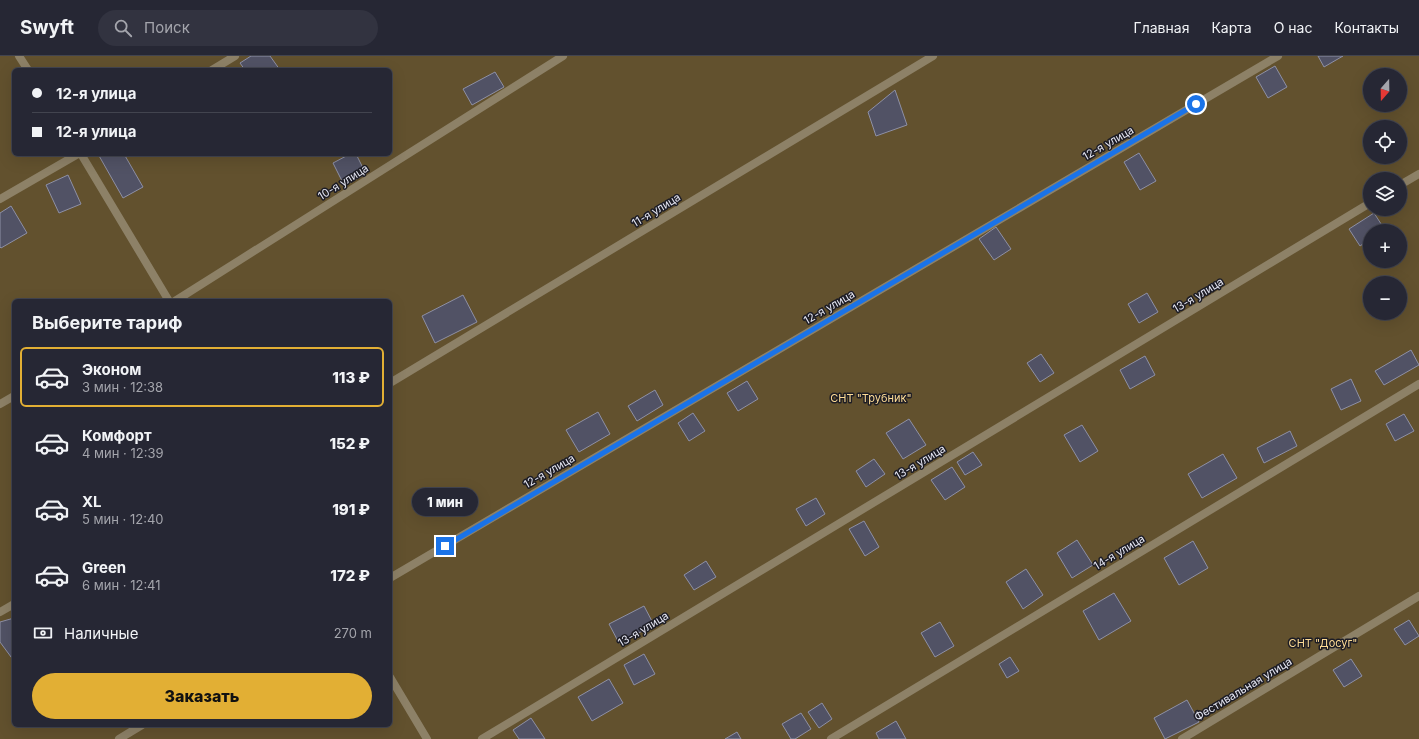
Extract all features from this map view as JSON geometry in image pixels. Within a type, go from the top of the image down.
[{"type":"lane","points":[[19,56],[27,68]]},
{"type":"lane","points":[[215,68],[235,56]]},
{"type":"lane","name":"10-я улица","points":[[178,299],[563,56]]},
{"type":"lane","name":"11-я улица","points":[[392,382],[933,56]]},
{"type":"lane","name":"12-я улица","points":[[392,577],[1278,56]]},
{"type":"lane","points":[[0,199],[76,156]]},
{"type":"lane","points":[[81,156],[168,299]]},
{"type":"lane","points":[[1407,181],[1419,174]]},
{"type":"lane","name":"13-я улица","points":[[482,739],[1363,208]]},
{"type":"lane","name":"14-я улица","points":[[831,739],[1419,384]]},
{"type":"lane","points":[[0,404],[12,397]]},
{"type":"lane","name":"Фестивальная улица","points":[[1182,739],[1419,596]]},
{"type":"lane","points":[[0,612],[12,605]]},
{"type":"lane","points":[[392,680],[427,739]]},
{"type":"lane","points":[[118,739],[139,727]]},
{"type":"green space","name":"СНТ \"Трубник\"","points":[[0,56],[1419,56],[1419,739],[0,739]]},
{"type":"building","points":[[251,56],[270,56],[279,68],[244,68],[240,63]]},
{"type":"building","points":[[1318,56],[1343,56],[1324,67]]},
{"type":"building","points":[[1275,66],[1287,87],[1268,98],[1256,77]]},
{"type":"building","points":[[495,72],[504,87],[472,105],[463,89]]},
{"type":"building","points":[[895,90],[907,125],[876,136],[868,112]]},
{"type":"building","points":[[1139,153],[1156,181],[1140,190],[1124,162]]},
{"type":"building","points":[[99,156],[125,156],[143,187],[123,198]]},
{"type":"building","points":[[346,156],[357,156],[366,174],[344,185],[333,163]]},
{"type":"building","points":[[68,175],[81,204],[59,213],[46,185]]},
{"type":"building","points":[[11,206],[27,233],[1,248],[0,213]]},
{"type":"building","points":[[1369,216],[1376,216],[1381,224],[1363,224],[1363,244],[1360,246],[1349,229]]},
{"type":"building","points":[[996,227],[1011,249],[994,260],[979,239]]},
{"type":"building","points":[[1147,293],[1158,312],[1139,323],[1128,304]]},
{"type":"building","points":[[463,295],[477,322],[435,343],[422,316]]},
{"type":"building","points":[[1411,350],[1419,365],[1384,385],[1375,371]]},
{"type":"building","points":[[1041,354],[1054,373],[1040,382],[1027,363]]},
{"type":"building","points":[[1145,356],[1155,375],[1130,389],[1120,370]]},
{"type":"building","points":[[1351,379],[1361,401],[1341,410],[1331,389]]},
{"type":"building","points":[[747,381],[758,399],[738,411],[727,393]]},
{"type":"building","points":[[655,390],[663,405],[637,421],[628,406]]},
{"type":"building","points":[[598,412],[610,434],[579,452],[566,430]]},
{"type":"building","points":[[693,413],[705,431],[689,441],[678,423]]},
{"type":"building","points":[[1404,414],[1414,431],[1395,441],[1386,424]]},
{"type":"building","points":[[909,419],[926,445],[903,459],[886,433]]},
{"type":"building","points":[[1082,425],[1098,451],[1080,462],[1064,435]]},
{"type":"building","points":[[1290,431],[1297,446],[1264,463],[1257,448]]},
{"type":"building","points":[[973,452],[982,465],[965,475],[957,462]]},
{"type":"building","points":[[1223,454],[1237,478],[1202,498],[1188,474]]},
{"type":"building","points":[[874,459],[885,474],[866,487],[856,471]]},
{"type":"building","points":[[952,467],[965,487],[945,500],[931,480]]},
{"type":"building","points":[[816,498],[825,514],[806,526],[796,509]]},
{"type":"building","points":[[864,521],[879,547],[865,556],[849,529]]},
{"type":"building","points":[[1077,540],[1093,565],[1072,578],[1057,553]]},
{"type":"building","points":[[1193,541],[1208,568],[1179,585],[1164,558]]},
{"type":"building","points":[[706,561],[716,577],[694,590],[684,575]]},
{"type":"building","points":[[1026,569],[1043,595],[1023,609],[1006,582]]},
{"type":"building","points":[[1114,593],[1131,621],[1099,640],[1083,611]]},
{"type":"building","points":[[644,606],[654,625],[619,643],[609,624]]},
{"type":"building","points":[[12,619],[12,658],[0,642],[0,622]]},
{"type":"building","points":[[1409,620],[1419,636],[1405,645],[1394,629]]},
{"type":"building","points":[[940,622],[954,646],[935,657],[921,633]]},
{"type":"building","points":[[644,654],[655,674],[634,685],[624,665]]},
{"type":"building","points":[[1010,657],[1019,671],[1007,678],[999,664]]},
{"type":"building","points":[[1351,659],[1362,676],[1344,687],[1333,670]]},
{"type":"building","points":[[609,679],[623,703],[592,721],[578,697]]},
{"type":"building","points":[[1187,700],[1199,722],[1165,739],[1154,718]]},
{"type":"building","points":[[822,703],[832,719],[819,728],[808,712]]},
{"type":"building","points":[[801,713],[811,729],[795,739],[791,739],[782,724]]},
{"type":"building","points":[[531,718],[545,739],[519,739],[513,730]]},
{"type":"building","points":[[896,721],[906,739],[879,739],[876,733]]},
{"type":"building","points":[[737,732],[741,739],[725,739]]},
{"type":"route","points":[[445,546],[1196,104]]},
{"type":"park label","name":"СНТ \"Досуг\"","points":[[1323,643]]}]
